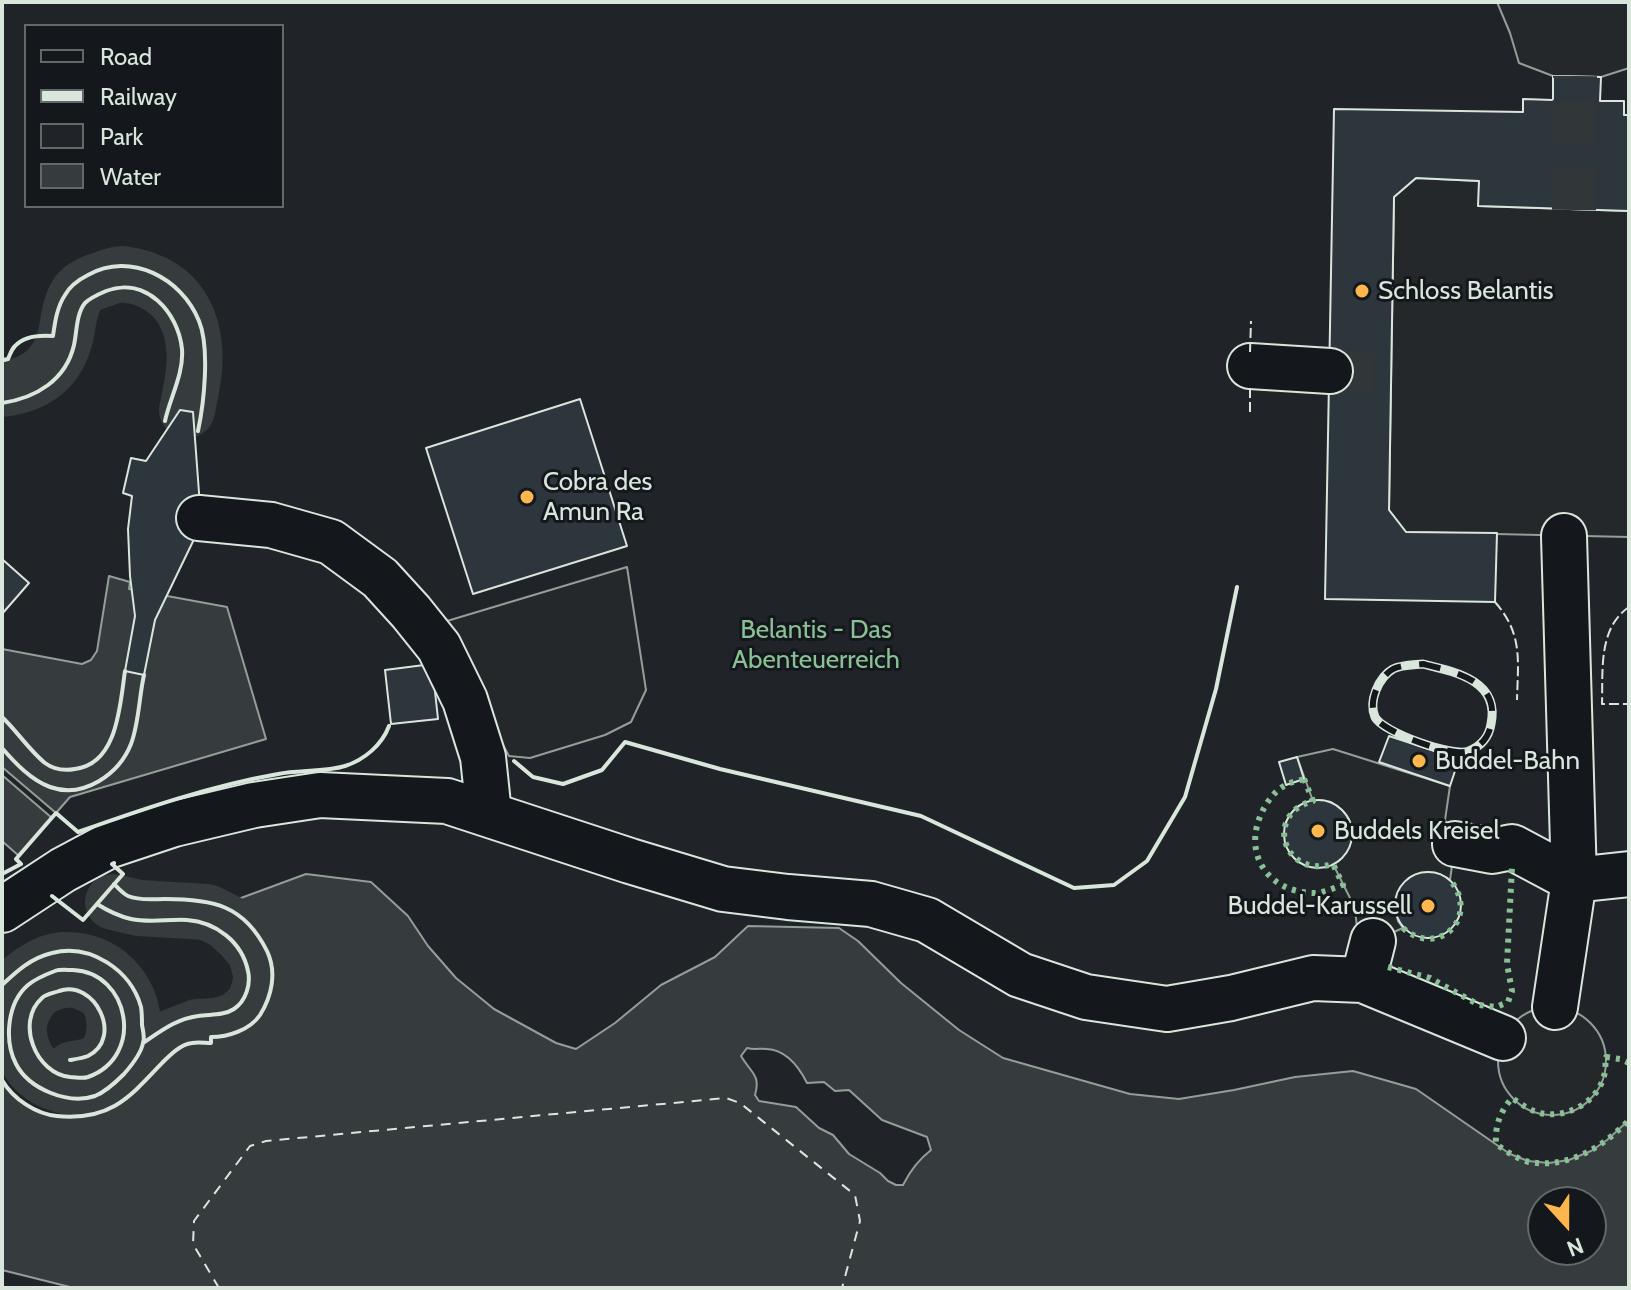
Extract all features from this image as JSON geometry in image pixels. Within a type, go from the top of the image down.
[{"type":"street","points":[[1250,366],[1330,371]]},
{"type":"street","points":[[199,518],[271,525],[331,542],[380,578],[439,647],[465,700],[483,757],[489,814]]},
{"type":"street","points":[[1555,1007],[1574,880],[1564,536]]},
{"type":"street","points":[[2,910],[63,870],[108,846],[174,824],[254,805],[320,795],[447,801],[723,889],[871,904],[927,920],[1020,975],[1086,997],[1167,1009],[1231,998],[1313,978],[1368,960],[1503,1038]]},
{"type":"street","points":[[1455,844],[1492,851],[1512,847],[1574,880],[1629,874]]},
{"type":"green space","name":"Belantis - Das Abenteuerreich","points":[[2,2],[1629,2],[1629,1288],[2,1288]]},
{"type":"shaded area","points":[[1497,2],[1629,2],[1629,68],[1601,77],[1553,76],[1519,63]]},
{"type":"shaded area","points":[[1416,178],[1479,181],[1479,206],[1629,211],[1629,537],[1406,532],[1389,510],[1394,197]]},
{"type":"shaded area","points":[[627,567],[646,690],[631,722],[605,735],[530,758],[509,756],[437,624]]},
{"type":"shaded area","points":[[1333,749],[1450,786],[1445,820],[1456,837],[1450,880],[1428,872],[1412,876],[1400,888],[1395,904],[1398,921],[1403,928],[1373,941],[1358,939],[1355,908],[1333,864],[1349,847],[1352,834],[1349,819],[1331,802],[1313,801],[1297,757]]},
{"type":"shaded area","points":[[1552,1007],[1573,1011],[1590,1023],[1602,1040],[1606,1061],[1602,1082],[1590,1099],[1573,1111],[1552,1115],[1531,1111],[1514,1099],[1502,1082],[1498,1061],[1502,1040],[1514,1023],[1531,1011]]},
{"type":"water","points":[[109,576],[130,582],[129,589],[227,607],[266,739],[70,797],[56,813],[2,767],[2,649],[82,664],[91,660],[97,651]]},
{"type":"water","points":[[2,775],[52,818],[19,856],[2,841]]},
{"type":"water","points":[[306,874],[371,882],[408,916],[428,946],[456,978],[494,1009],[556,1043],[576,1049],[615,1023],[661,985],[715,957],[748,926],[839,928],[858,941],[901,983],[959,1030],[1003,1058],[1130,1094],[1179,1099],[1295,1077],[1353,1071],[1416,1089],[1510,1154],[1528,1161],[1549,1163],[1569,1160],[1591,1151],[1629,1120],[1629,1288],[74,1288],[2,1270],[2,1080],[33,1109],[57,1116],[91,1115],[128,1096],[184,1046],[211,1043],[211,1037],[231,1035],[246,1028],[267,1004],[271,971],[260,937],[243,919],[222,905]],"holes":[[[747,1048],[767,1049],[786,1056],[807,1083],[824,1082],[835,1091],[849,1090],[882,1120],[927,1137],[931,1150],[915,1166],[903,1185],[888,1181],[849,1154],[833,1135],[819,1128],[796,1107],[759,1101],[755,1095],[756,1078],[741,1056]]]},
{"type":"building","name":"Schloss Belantis","points":[[1553,76],[1601,77],[1600,101],[1624,101],[1624,115],[1629,115],[1629,211],[1478,206],[1479,181],[1416,178],[1394,197],[1389,510],[1406,532],[1497,533],[1495,602],[1325,599],[1334,109],[1523,112],[1523,99],[1553,100]]},
{"type":"building","name":"Cobra des Amun Ra","points":[[580,399],[627,546],[473,594],[426,448]]},
{"type":"building","points":[[180,410],[193,412],[200,506],[198,531],[155,620],[144,675],[125,671],[135,616],[128,529],[132,496],[123,493],[131,458],[146,461]]},
{"type":"building","points":[[2,559],[29,583],[2,614]]},
{"type":"building","points":[[432,664],[438,719],[391,724],[385,670]]},
{"type":"building","name":"Buddel-Bahn","points":[[1389,736],[1459,759],[1450,786],[1379,762]]},
{"type":"building","points":[[1297,757],[1304,779],[1286,785],[1279,762]]},
{"type":"building","name":"Buddels Kreisel","points":[[1318,800],[1342,810],[1352,834],[1342,858],[1318,868],[1294,858],[1284,834],[1294,810]]},
{"type":"building","name":"Buddel-Karussell","points":[[1421,872],[1435,872],[1447,877],[1456,886],[1461,905],[1459,918],[1452,929],[1435,938],[1421,938],[1409,933],[1400,924],[1395,912],[1395,898],[1400,886],[1409,877]]},
{"type":"waterway","points":[[2,389],[26,384],[51,365],[62,346],[71,308],[80,290],[94,282],[123,274],[161,287],[175,299],[186,316],[193,337],[195,358],[187,410]]},
{"type":"waterway","points":[[113,902],[139,908],[207,912],[227,922],[256,953],[262,978],[255,1004],[237,1020],[217,1026],[197,1027],[169,1038],[120,1094]]},
{"type":"waterway","points":[[2,1006],[26,977],[57,961],[78,961],[103,970],[122,989],[132,1014],[133,1028],[131,1046],[124,1062],[100,1081],[71,1087],[43,1076],[24,1053],[19,1033],[20,1020],[32,996],[48,984],[62,980],[79,981],[103,992],[114,1017],[114,1036],[108,1053],[99,1061],[73,1069]]},
{"type":"ferry route","points":[[219,1288],[193,1244],[194,1221],[250,1146],[266,1141],[726,1098],[740,1103],[855,1195],[860,1221],[842,1288]]},
{"type":"tunnel","points":[[1574,210],[1575,76]]},
{"type":"tunnel","points":[[1330,371],[1392,373]]},
{"type":"railway","points":[[1423,664],[1473,681],[1489,698],[1492,709],[1490,729],[1486,737],[1469,751],[1449,751],[1404,736],[1375,717],[1374,697],[1383,678],[1396,668],[1423,664]]},
{"type":"hedge","points":[[1304,779],[1313,801],[1298,808],[1288,818],[1284,830],[1286,843],[1291,854],[1301,862],[1315,866],[1333,864],[1343,885],[1317,893],[1297,891],[1272,878],[1257,856],[1255,842],[1262,812],[1272,797],[1286,785],[1304,779]]},
{"type":"hedge","points":[[1388,967],[1430,978],[1479,1005],[1496,1007],[1508,1002],[1512,991],[1507,964],[1512,867]]},
{"type":"hedge","points":[[1403,928],[1429,939],[1451,930],[1458,920],[1461,907],[1450,880]]},
{"type":"hedge","points":[[1629,1063],[1606,1057],[1604,1076],[1595,1094],[1579,1107],[1560,1114],[1540,1113],[1512,1098],[1499,1119],[1496,1144],[1529,1162],[1557,1162],[1584,1154],[1608,1139],[1629,1120]]},
{"type":"fence","points":[[1250,352],[1251,321]]},
{"type":"fence","points":[[1250,384],[1250,412]]},
{"type":"fence","points":[[1495,602],[1515,637],[1517,700]]},
{"type":"fence","points":[[1629,607],[1619,616],[1607,638],[1602,704],[1629,704]]},
{"type":"wall","points":[[2,358],[8,359],[23,340],[53,336],[62,300],[72,286],[84,277],[104,268],[121,266],[153,273],[180,292],[199,321],[205,376],[198,431]]},
{"type":"wall","points":[[2,403],[38,392],[57,377],[70,357],[80,312],[87,301],[106,291],[134,289],[158,300],[167,310],[179,335],[181,367],[165,421]]},
{"type":"wall","points":[[514,761],[533,777],[563,784],[602,770],[625,742],[720,769],[921,816],[1074,888],[1114,885],[1147,861],[1185,797],[1216,689],[1237,587]]},
{"type":"wall","points":[[2,717],[48,765],[67,770],[89,765],[100,756],[114,730],[125,671]]},
{"type":"wall","points":[[2,748],[30,776],[50,787],[75,790],[99,781],[118,765],[131,744],[144,675]]},
{"type":"wall","points":[[2,874],[21,864],[16,859],[56,813],[78,832],[227,785],[278,774],[345,766],[372,751],[389,726]]},
{"type":"wall","points":[[52,896],[83,920],[123,874],[114,863]]},
{"type":"wall","points":[[2,1080],[33,1109],[57,1116],[91,1115],[105,1111],[128,1096],[180,1048],[192,1043],[211,1043],[211,1037],[238,1032],[251,1025],[260,1015],[268,1000],[272,967],[267,951],[248,923],[237,914],[212,903],[137,899],[126,895],[114,884]]},
{"type":"wall","points":[[97,904],[131,919],[187,920],[208,925],[226,935],[245,961],[248,987],[242,1002],[234,1009],[183,1020],[143,1043]]},
{"type":"wall","points":[[2,985],[37,958],[66,951],[81,952],[107,962],[128,982],[141,1007],[142,1047],[133,1064],[114,1083],[99,1094],[84,1098],[50,1093],[30,1081],[16,1064],[9,1033],[12,1012],[21,993],[28,985],[48,974],[73,970],[92,974],[107,985],[118,999],[124,1034],[118,1052],[106,1066],[81,1078],[58,1074],[39,1057],[30,1033],[34,1008],[44,997],[72,990],[84,994],[100,1012],[104,1037],[99,1048],[88,1056],[70,1060]]},
{"type":"place","name":"Schloss Belantis","points":[[1362,291]]},
{"type":"place","name":"Cobra des Amun Ra","points":[[527,497]]},
{"type":"place","name":"Buddel-Bahn","points":[[1419,761]]},
{"type":"place","name":"Buddels Kreisel","points":[[1318,831]]},
{"type":"place","name":"Buddel-Karussell","points":[[1428,906]]}]
